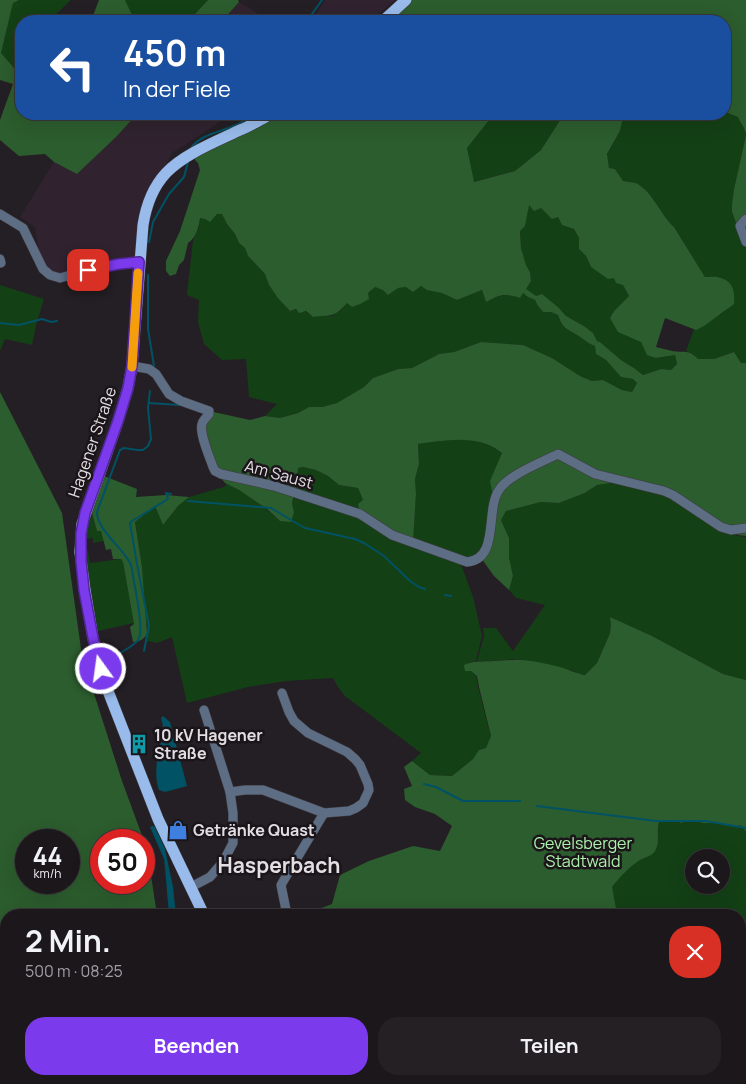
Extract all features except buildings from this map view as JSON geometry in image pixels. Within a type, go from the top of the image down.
[{"type":"main road","points":[[390,15],[406,0]]},
{"type":"main road","name":"Hagener Straße","points":[[201,909],[156,814],[108,691],[93,638],[84,590],[80,543],[82,524],[128,388],[132,366],[139,262],[146,206],[165,174],[180,161],[260,120]]},
{"type":"street","points":[[1,215],[23,228],[43,269],[50,275],[60,278],[100,268],[139,262]]},
{"type":"street","points":[[746,219],[740,226],[746,242]]},
{"type":"street","name":"Am Saust","points":[[132,366],[149,368],[156,374],[168,394],[209,411],[201,426],[215,471],[274,486],[360,514],[392,535],[467,562],[480,558],[487,547],[494,501],[499,489],[509,479],[558,454],[594,474],[664,491],[673,495],[721,527],[731,530],[746,528]]},
{"type":"street","points":[[230,792],[263,790],[324,813],[349,811],[363,803],[368,790],[368,784],[360,765],[347,752],[308,733],[294,721],[282,694]]},
{"type":"street","points":[[191,887],[210,877],[224,862],[233,843],[233,813],[230,792],[204,710]]},
{"type":"street","points":[[286,909],[281,885],[324,813]]},
{"type":"shaded area","points":[[325,0],[395,0],[377,15],[316,15]]},
{"type":"shaded area","points":[[239,2],[260,15],[227,15]]},
{"type":"shaded area","points":[[132,120],[223,120],[172,153],[149,195],[136,258],[58,275],[41,264],[35,227],[20,217],[54,162],[77,174]]},
{"type":"green space","points":[[0,0],[19,0],[13,3],[1,53],[15,69],[15,120],[132,120],[77,174],[54,162],[45,154],[19,156],[0,140],[0,120],[13,84],[0,80]]},
{"type":"green space","points":[[19,0],[71,0],[55,15],[15,15],[15,69],[1,53],[13,2]]},
{"type":"green space","points":[[99,0],[125,0],[132,15],[93,15]]},
{"type":"green space","points":[[125,0],[208,0],[192,15],[132,15]]},
{"type":"green space","points":[[208,0],[238,0],[239,2],[227,15],[192,15]]},
{"type":"green space","points":[[406,0],[746,0],[746,135],[738,117],[731,114],[731,15],[390,15]]},
{"type":"green space","points":[[731,114],[738,117],[745,130],[746,135],[734,189],[732,212],[746,242],[746,363],[741,363],[734,352],[714,359],[698,359],[686,351],[694,329],[706,324],[725,311],[720,277],[705,277],[674,227],[652,197],[636,183],[623,181],[615,169],[609,168],[607,155],[620,131],[623,120],[731,120]]},
{"type":"green space","points":[[260,120],[489,120],[467,148],[474,182],[515,171],[541,150],[560,120],[623,120],[620,131],[607,154],[609,168],[615,169],[623,181],[636,183],[652,197],[674,227],[705,277],[721,278],[729,282],[733,288],[734,304],[696,330],[665,318],[656,347],[689,353],[698,359],[714,359],[734,352],[741,363],[746,363],[746,536],[738,535],[673,495],[623,481],[597,485],[585,493],[559,503],[541,502],[506,511],[501,520],[509,538],[509,557],[513,576],[509,590],[494,576],[481,558],[494,501],[490,481],[502,453],[483,443],[462,440],[418,444],[419,464],[415,479],[413,542],[360,513],[358,504],[363,500],[358,488],[339,485],[328,476],[316,470],[303,467],[298,468],[297,484],[292,503],[294,512],[291,522],[280,521],[267,509],[225,483],[215,471],[202,433],[209,411],[250,420],[265,416],[280,418],[298,413],[309,407],[322,407],[337,403],[364,387],[373,378],[398,369],[412,368],[439,354],[454,352],[481,342],[523,345],[552,358],[580,376],[592,381],[603,380],[622,390],[632,392],[637,383],[633,379],[621,377],[606,360],[596,354],[595,346],[565,328],[558,315],[551,312],[543,312],[535,300],[523,293],[520,298],[503,295],[486,302],[482,290],[457,300],[442,293],[427,290],[421,286],[413,292],[406,287],[398,288],[388,295],[383,290],[375,287],[368,293],[369,299],[352,307],[347,303],[332,315],[313,317],[306,311],[299,313],[296,309],[290,311],[269,285],[265,274],[248,256],[245,248],[239,243],[222,214],[217,214],[210,222],[200,218],[197,232],[188,243],[184,260],[179,265],[176,274],[170,276],[166,271],[166,261],[180,231],[200,170],[194,153]],"holes":[[[529,205],[534,211],[541,208],[552,219],[558,217],[562,225],[574,229],[579,238],[579,249],[586,256],[591,267],[608,279],[614,278],[616,283],[623,285],[629,296],[614,311],[610,318],[618,332],[641,342],[647,355],[656,358],[675,355],[677,364],[671,370],[661,369],[643,375],[597,341],[593,333],[566,316],[542,294],[536,296],[526,289],[531,281],[530,272],[521,248],[520,231],[525,226]]]},
{"type":"green space","points":[[489,120],[560,120],[541,150],[515,171],[473,182],[467,148]]},
{"type":"green space","points":[[746,135],[746,225],[737,225],[732,212],[732,205]]},
{"type":"green space","points":[[528,205],[541,208],[547,214],[558,217],[562,225],[574,229],[579,238],[579,249],[586,256],[591,267],[614,277],[623,285],[629,296],[614,311],[610,318],[641,342],[657,358],[675,355],[677,364],[671,370],[661,369],[643,375],[597,341],[593,333],[566,316],[542,294],[536,296],[525,289],[531,281],[530,272],[521,248],[520,231],[525,226]]},
{"type":"green space","points":[[222,214],[239,243],[245,248],[248,256],[265,274],[269,285],[290,311],[303,311],[313,317],[332,316],[347,303],[368,293],[375,287],[386,289],[423,286],[457,300],[482,290],[486,302],[500,296],[523,293],[535,300],[543,312],[551,312],[558,315],[565,328],[595,346],[596,354],[606,360],[621,377],[633,379],[637,383],[632,392],[622,390],[603,380],[592,381],[580,376],[552,358],[523,345],[481,342],[454,352],[439,354],[412,368],[398,369],[373,378],[364,387],[337,403],[322,407],[309,407],[298,413],[280,418],[265,416],[277,404],[249,397],[246,359],[222,360],[204,344],[198,322],[199,300],[187,295],[193,240],[199,227],[200,218],[205,219]]},
{"type":"green space","points":[[0,285],[44,299],[32,345],[5,339],[0,351]]},
{"type":"green space","points":[[0,392],[62,513],[82,656],[122,781],[140,829],[90,829],[90,894],[154,894],[156,909],[0,909]]},
{"type":"green space","points":[[449,439],[477,442],[490,446],[502,453],[491,481],[494,498],[487,547],[473,560],[413,542],[415,479],[419,464],[418,444]]},
{"type":"green space","points":[[298,468],[316,470],[328,476],[339,485],[358,488],[363,500],[360,513],[295,492]]},
{"type":"green space","points":[[104,476],[137,489],[136,497],[166,495],[189,497],[178,506],[163,525],[155,506],[135,522],[142,567],[147,633],[143,638],[133,642],[130,627],[134,624],[123,562],[121,559],[113,559],[111,549],[106,550],[101,531],[97,531],[92,513]]},
{"type":"green space","points":[[621,481],[662,492],[732,531],[737,536],[746,537],[746,680],[723,674],[652,636],[611,618],[610,633],[597,663],[585,675],[532,661],[515,659],[477,661],[484,636],[483,628],[496,628],[513,651],[545,605],[516,598],[509,590],[513,576],[509,557],[509,538],[501,520],[506,511],[541,502],[559,503],[585,493],[597,485]]},
{"type":"green space","points":[[227,484],[248,496],[280,521],[294,512],[292,503],[295,494],[359,514],[459,559],[473,597],[482,636],[476,661],[468,663],[471,671],[476,675],[491,737],[486,748],[479,750],[473,759],[452,776],[430,775],[412,761],[421,753],[345,696],[333,678],[286,681],[248,687],[187,703],[172,637],[157,643],[148,641],[145,637],[147,633],[142,567],[135,522],[155,506],[163,525],[178,506],[189,497],[224,487]]},
{"type":"green space","points":[[92,513],[97,531],[101,531],[104,541],[93,543],[93,538],[86,539]]},
{"type":"green space","points":[[86,550],[88,551],[90,563],[121,559],[123,562],[134,623],[98,631],[89,581]]},
{"type":"green space","name":"Gevelsberger Stadtwald","points":[[610,617],[652,636],[723,674],[746,680],[746,831],[740,825],[735,827],[690,820],[681,823],[676,821],[659,822],[658,842],[655,852],[630,867],[612,887],[616,909],[319,909],[332,904],[340,875],[369,861],[413,846],[440,851],[452,826],[435,814],[415,807],[405,800],[404,789],[412,786],[404,767],[412,761],[430,775],[452,776],[473,759],[479,750],[486,748],[491,736],[477,676],[471,671],[465,671],[464,665],[471,662],[525,660],[560,667],[585,675],[597,663],[610,633]]},
{"type":"green space","name":"Gevelsberger Stadtwald","points":[[526,801],[662,821],[681,823],[690,820],[703,823],[740,825],[746,831],[746,909],[616,909]]},
{"type":"water","points":[[163,716],[170,722],[187,786],[165,792],[159,790],[156,772],[163,732],[161,718]]},
{"type":"water","points":[[150,827],[155,827],[165,849],[175,909],[168,909],[164,859],[155,838],[155,829],[151,829]]},
{"type":"waterway","points":[[311,15],[322,0]]},
{"type":"waterway","points":[[191,148],[200,139],[246,120]]},
{"type":"waterway","points":[[149,242],[153,222],[169,194],[184,177],[188,162]]},
{"type":"waterway","points":[[148,275],[148,329],[154,366]]},
{"type":"waterway","points":[[0,323],[19,325],[42,319],[51,322],[57,321]]},
{"type":"waterway","points":[[112,658],[136,643],[140,635],[140,618],[131,565],[105,532],[98,519],[97,512],[120,450],[124,448],[143,450],[148,446],[151,439],[148,408],[150,391]]},
{"type":"waterway","points":[[149,403],[180,405]]},
{"type":"waterway","points":[[144,651],[149,626],[130,523],[168,499],[166,493],[171,494]]},
{"type":"waterway","points":[[188,501],[271,508],[305,528],[355,539],[384,556],[410,581],[425,589]]},
{"type":"waterway","points":[[445,595],[451,596]]},
{"type":"waterway","points":[[424,784],[436,787],[463,801],[520,801]]},
{"type":"waterway","points":[[537,806],[656,821],[706,821],[746,828]]},
{"type":"slow traffic","points":[[132,367],[138,273]]},
{"type":"place","name":"10 kV Hagener Straße","points":[[139,744]]},
{"type":"place","name":"Getränke Quast","points":[[178,830]]},
{"type":"district","name":"Hasperbach","points":[[279,865]]},
{"type":"route","points":[[88,270],[139,262],[132,366],[128,388],[85,513],[80,543],[84,590],[101,669]]}]
